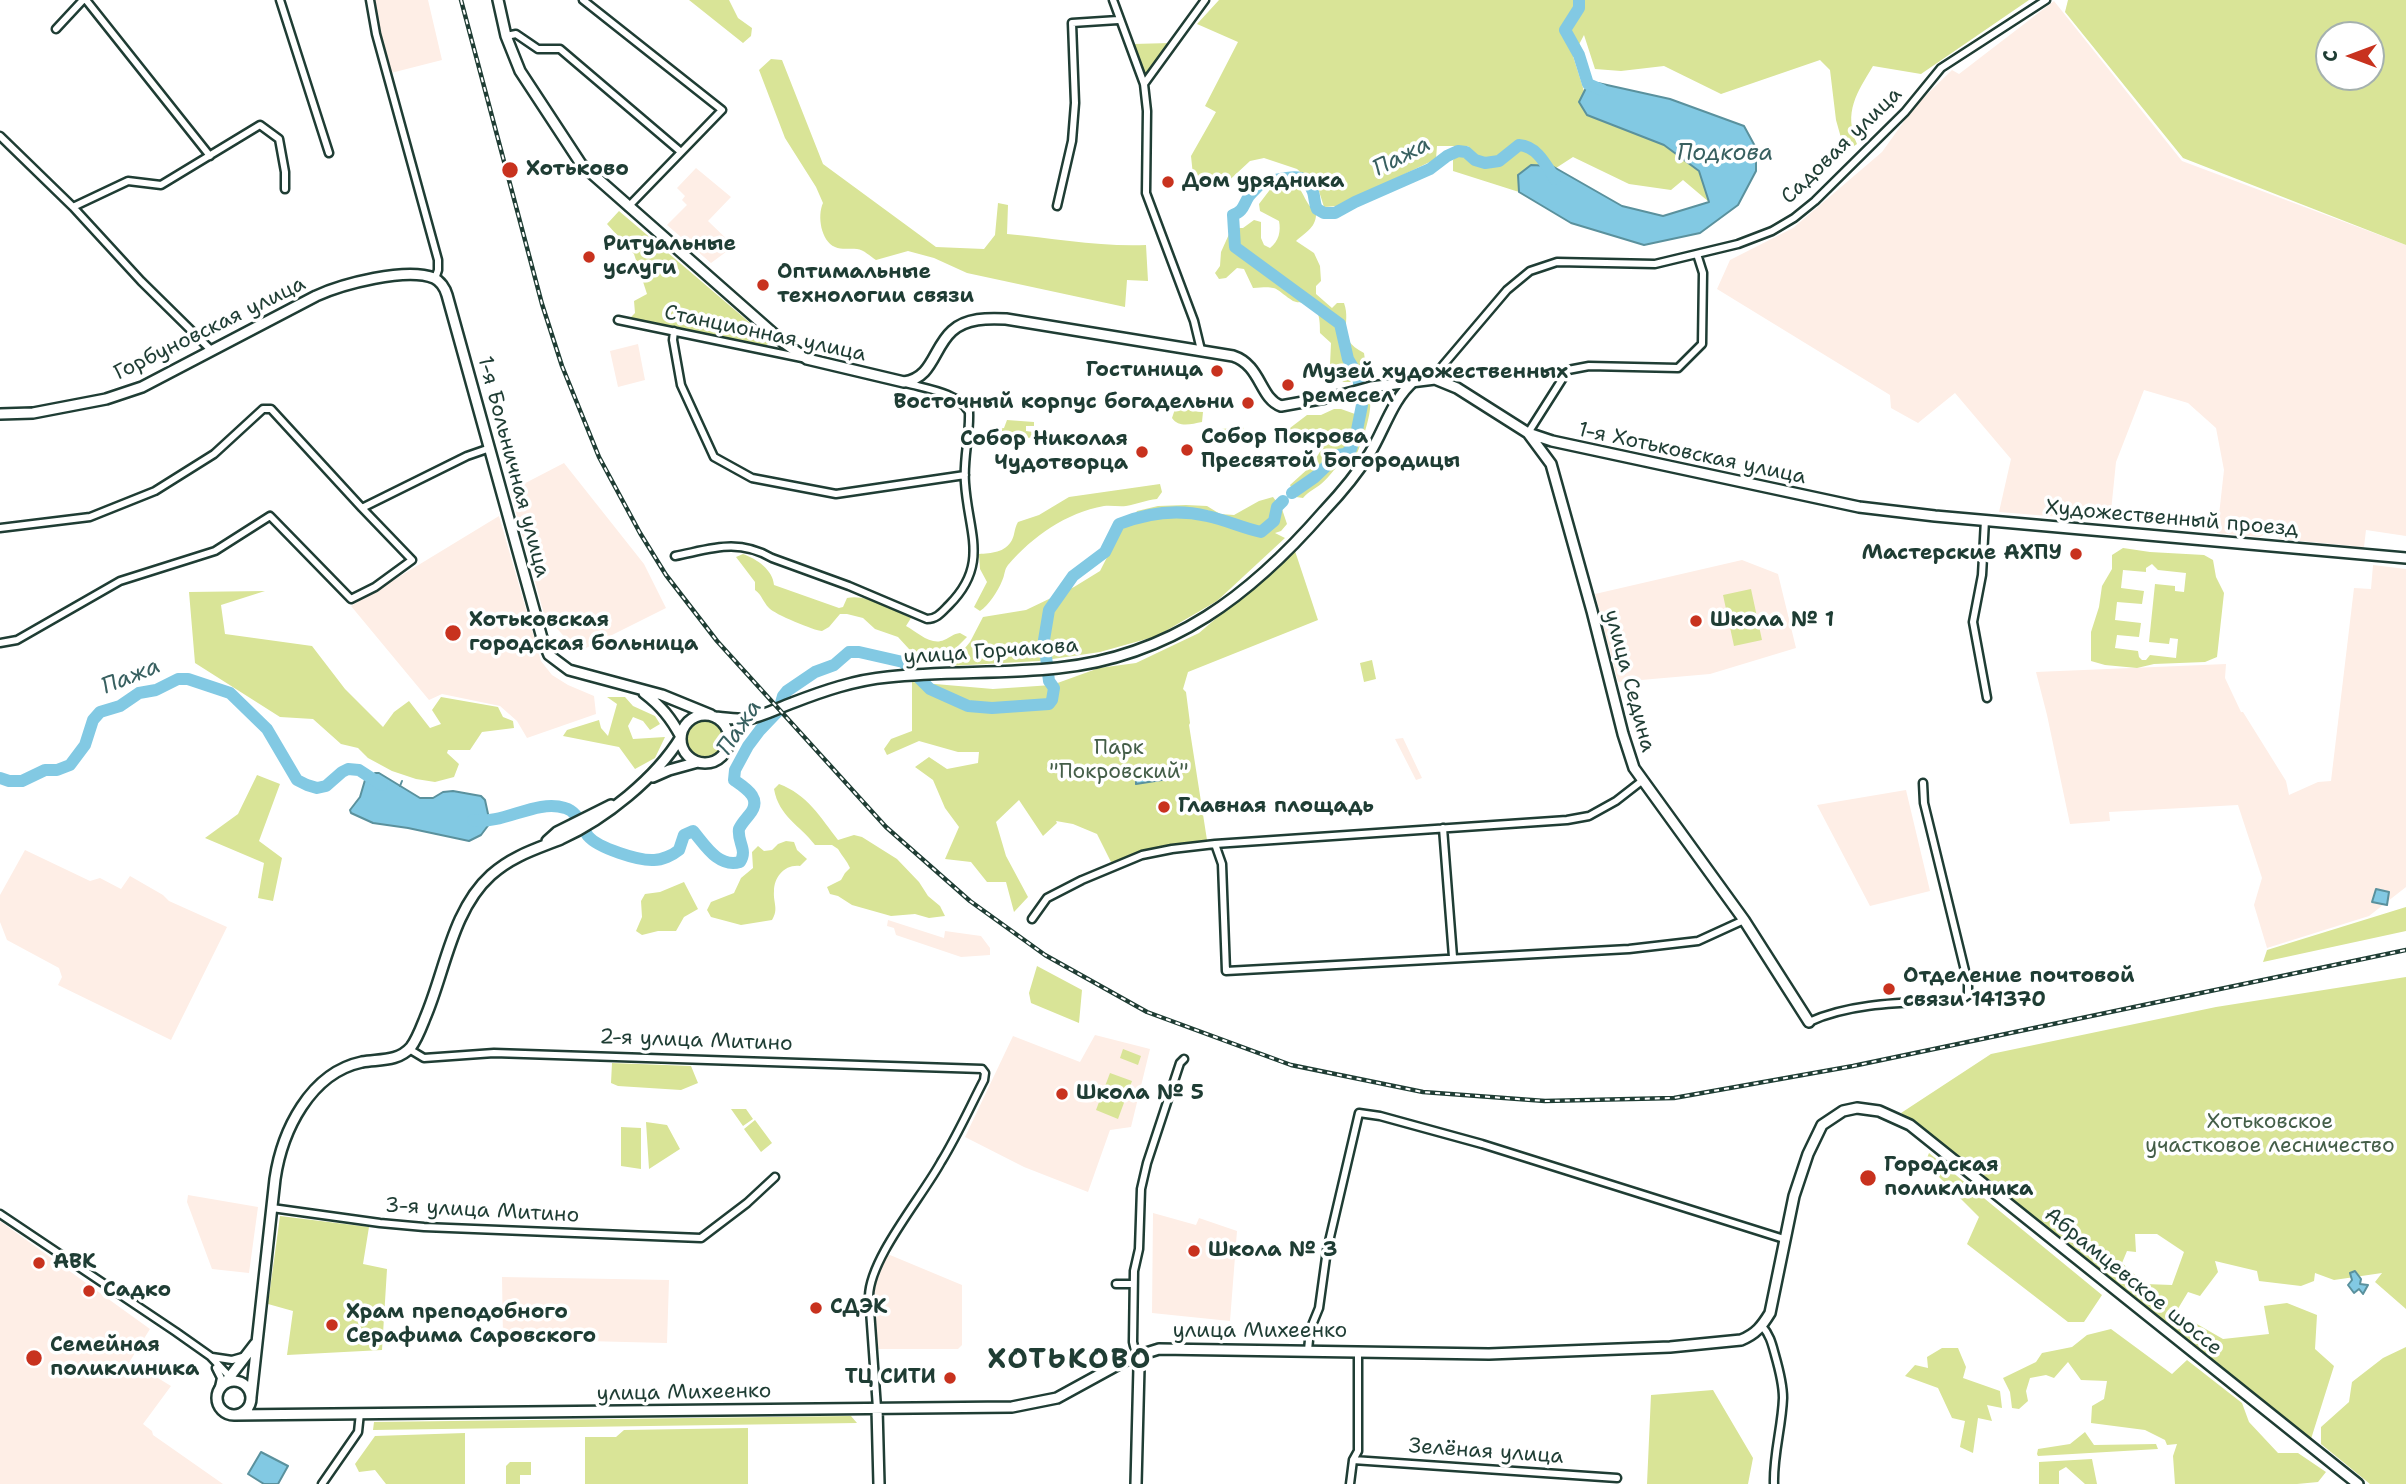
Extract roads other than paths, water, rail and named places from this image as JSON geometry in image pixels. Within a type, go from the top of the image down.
[{"type":"street","points":[[55,29],[85,0],[210,156]]},
{"type":"street","points":[[280,0],[329,153]]},
{"type":"street","points":[[370,0],[376,34],[438,260],[435,279]]},
{"type":"street","points":[[498,0],[506,36],[520,71],[590,174],[779,338],[807,359]]},
{"type":"street","points":[[583,0],[722,110],[628,207]]},
{"type":"street","points":[[904,382],[916,379],[928,369],[950,332],[964,323],[982,319],[1006,319],[1201,350],[1194,321],[1146,193],[1147,111],[1143,85],[1112,0]]},
{"type":"street","points":[[1143,85],[1205,0]]},
{"type":"street","name":"Садовая улица","points":[[1434,379],[1439,369],[1507,290],[1530,271],[1557,262],[1656,264],[1738,244],[1772,231],[1794,218],[1905,113],[1941,68],[2046,0]]},
{"type":"street","points":[[1057,206],[1072,141],[1075,103],[1072,23],[1118,20]]},
{"type":"street","points":[[506,36],[516,34],[538,49],[560,49],[681,152]]},
{"type":"street","points":[[73,207],[128,181],[161,185],[260,125],[279,139],[285,189]]},
{"type":"street","points":[[0,136],[73,207],[141,281],[211,350]]},
{"type":"street","points":[[1528,433],[1568,370],[1589,366],[1678,368],[1702,344],[1703,273],[1697,254]]},
{"type":"street","name":"Горбуновская улица","points":[[0,414],[33,413],[106,399],[142,387],[342,285],[394,277],[422,276],[435,279]]},
{"type":"street","name":"1-я Больничная улица","points":[[435,279],[443,286],[447,295],[542,638],[549,655],[561,666],[576,673],[662,695],[713,716]]},
{"type":"street","name":"Станционная улица","points":[[618,320],[904,382]]},
{"type":"street","points":[[674,331],[673,340],[681,385],[714,457],[752,478],[836,494],[965,475]]},
{"type":"street","points":[[766,351],[777,345],[779,338]]},
{"type":"street","name":"1-я Хотьковская улица","points":[[1201,350],[1233,356],[1248,363],[1272,401],[1278,405],[1345,395],[1371,387],[1434,379],[1457,388],[1528,433],[1552,442],[1858,507],[1935,516]]},
{"type":"street","name":"улица Горчакова","points":[[749,719],[818,693],[863,681],[904,675],[1060,668],[1112,659],[1177,635],[1215,612],[1294,544],[1338,496],[1369,455],[1397,403],[1415,380]]},
{"type":"street","points":[[675,556],[732,545],[760,551],[926,619],[932,619],[960,594],[973,566],[975,549],[965,475],[969,412],[964,404],[947,395],[904,382]]},
{"type":"street","points":[[1371,387],[1392,394],[1397,403]]},
{"type":"street","points":[[0,528],[90,517],[155,491],[214,454],[263,409],[271,409],[412,560],[375,587],[351,599],[270,516],[215,551],[120,581],[17,640],[0,643]]},
{"type":"street","name":"улица Седина","points":[[1528,433],[1551,464],[1634,768],[1744,920],[1809,1022]]},
{"type":"street","points":[[362,509],[490,448]]},
{"type":"street","name":"Художественный проезд","points":[[1935,516],[2406,558]]},
{"type":"street","points":[[1985,520],[1982,575],[1973,622],[1987,698]]},
{"type":"street","points":[[639,690],[671,718],[685,752],[698,762]]},
{"type":"street","points":[[256,1339],[218,1402],[222,1410],[235,1415],[246,1410],[251,1399],[256,1339],[281,1147],[293,1120],[309,1098],[319,1086],[340,1070],[361,1062],[394,1058],[409,1049],[429,1009],[471,899],[494,873],[523,853],[602,812],[645,781],[669,757],[681,737],[682,730],[691,719],[713,716],[749,719]]},
{"type":"street","points":[[713,716],[727,729],[728,746]]},
{"type":"street","points":[[645,781],[669,770],[719,758],[738,729],[749,719]]},
{"type":"street","points":[[1032,919],[1047,898],[1142,855],[1215,844],[1589,816],[1643,780]]},
{"type":"street","points":[[1809,1022],[1830,1012],[1903,1003],[1961,1000],[1968,995],[1968,983],[1924,803],[1923,783]]},
{"type":"street","points":[[1443,828],[1453,957]]},
{"type":"street","points":[[1215,844],[1222,864],[1226,971],[1629,949],[1698,941],[1744,920]]},
{"type":"street","name":"2-я улица Митино","points":[[409,1049],[424,1058],[504,1054],[976,1067],[984,1070],[984,1080],[941,1163],[888,1247],[869,1288],[877,1408]]},
{"type":"street","points":[[1136,1484],[1139,1367],[1133,1342],[1133,1284],[1139,1249],[1141,1189],[1180,1063],[1184,1059]]},
{"type":"street","name":"Абрамцевское шоссе","points":[[1784,1239],[1794,1196],[1808,1154],[1822,1125],[1843,1111],[1857,1108],[1868,1108],[1910,1125],[2358,1484]]},
{"type":"street","points":[[1308,1350],[1310,1330],[1319,1308],[1327,1250],[1359,1113],[1380,1116],[1482,1144],[1784,1239],[1770,1313],[1762,1326],[1770,1335],[1780,1370],[1783,1397],[1773,1470],[1774,1484]]},
{"type":"street","name":"3-я улица Митино","points":[[272,1208],[424,1227],[690,1238],[704,1236],[775,1177]]},
{"type":"street","points":[[0,1214],[209,1356],[228,1384]]},
{"type":"street","points":[[1116,1284],[1133,1284]]},
{"type":"street","name":"улица Михеенко","points":[[235,1415],[1012,1407],[1038,1403],[1064,1394],[1136,1355],[1159,1349],[1489,1354],[1670,1347],[1741,1340],[1762,1326]]},
{"type":"street","points":[[1350,1484],[1357,1451],[1358,1351]]},
{"type":"street","points":[[209,1356],[232,1360],[250,1353]]},
{"type":"street","points":[[209,1356],[221,1378],[228,1384],[247,1388],[258,1411],[268,1415]]},
{"type":"street","points":[[877,1408],[879,1484]]},
{"type":"street","points":[[322,1484],[358,1432],[360,1413]]},
{"type":"street","name":"Зелёная улица","points":[[1353,1460],[1617,1478]]},
{"type":"water","name":"Подкова","points":[[1598,83],[1670,99],[1744,126],[1756,148],[1756,171],[1738,205],[1700,233],[1644,245],[1571,223],[1519,192],[1518,175],[1531,165],[1552,166],[1622,206],[1663,216],[1709,202],[1699,171],[1664,145],[1587,115],[1579,102],[1588,84]]},
{"type":"water","points":[[1174,771],[1174,778],[1136,784],[1136,777]]},
{"type":"water","points":[[375,773],[420,798],[433,798],[443,792],[453,791],[481,796],[485,800],[490,823],[481,835],[469,841],[373,823],[351,813],[350,810],[360,797],[365,780]]},
{"type":"water","points":[[2376,889],[2389,892],[2387,905],[2372,902]]},
{"type":"water","points":[[2355,1271],[2361,1279],[2360,1284],[2368,1285],[2363,1294],[2359,1289],[2354,1293],[2348,1285],[2352,1280],[2350,1273]]},
{"type":"water","points":[[261,1452],[288,1466],[278,1484],[264,1484],[248,1474]]},
{"type":"waterway","name":"Пажа","points":[[1579,0],[1579,8],[1565,30],[1579,55],[1588,84],[1602,90]]},
{"type":"waterway","name":"Пажа","points":[[1292,493],[1315,477],[1338,455],[1351,449],[1362,405],[1358,376],[1348,359],[1340,324],[1235,247],[1233,215],[1241,210],[1262,182],[1290,177],[1304,179],[1309,184],[1317,209],[1324,213],[1335,213],[1430,169],[1458,151],[1466,152],[1475,160],[1485,163],[1499,161],[1519,145],[1525,146],[1540,157],[1555,179]]},
{"type":"waterway","name":"Пажа","points":[[473,820],[485,821],[554,806],[573,812],[593,841],[629,856],[647,860],[667,857],[679,850],[684,835],[693,831],[719,859],[725,862],[740,862],[743,850],[739,829],[753,809],[754,799],[734,780],[735,770],[748,746],[779,710],[787,691],[815,672],[834,665],[849,652],[859,652],[903,662],[930,689],[968,706],[992,708],[1049,704],[1054,688],[1049,681],[1044,640],[1049,610],[1073,576],[1105,552],[1119,524],[1140,517],[1185,513],[1214,518],[1261,532],[1274,521],[1277,507],[1283,501]]},
{"type":"waterway","name":"Пажа","points":[[0,778],[22,781],[45,770],[57,770],[70,765],[85,745],[93,720],[100,712],[120,706],[139,693],[156,690],[178,679],[188,679],[230,693],[267,729],[297,780],[317,788],[326,786],[348,769],[359,770],[382,785]]},
{"type":"waterway","points":[[400,786],[402,781]]},
{"type":"railway","points":[[461,0],[542,304],[562,366],[599,457],[666,575],[717,641],[886,827],[970,901],[1045,955],[1147,1012],[1291,1065],[1423,1092],[1545,1101],[1674,1098],[1853,1066],[2406,950]]},
{"type":"place","name":"Хотьково","points":[[510,170]]},
{"type":"place","name":"Дом урядника","points":[[1168,182]]},
{"type":"place","name":"Ритуальные услуги","points":[[589,257]]},
{"type":"place","name":"Оптимальные технологии связи","points":[[763,285]]},
{"type":"place","name":"Гостиница","points":[[1217,371]]},
{"type":"place","name":"Музей художественных ремесел","points":[[1288,385]]},
{"type":"place","name":"Восточный корпус богадельни","points":[[1248,403]]},
{"type":"place","name":"Собор Покрова Пресвятой Богородицы","points":[[1187,450]]},
{"type":"place","name":"Собор Николая Чудотворца","points":[[1142,452]]},
{"type":"place","name":"Мастерские АХПУ","points":[[2076,554]]},
{"type":"place","name":"Школа № 1","points":[[1696,621]]},
{"type":"place","name":"Хотьковская городская больница","points":[[453,633]]},
{"type":"place","name":"Главная площадь","points":[[1164,807]]},
{"type":"place","name":"Отделение почтовой связи 141370","points":[[1889,989]]},
{"type":"place","name":"Школа № 5","points":[[1062,1094]]},
{"type":"place","name":"Городская поликлиника","points":[[1868,1178]]},
{"type":"place","name":"Школа № 3","points":[[1194,1251]]},
{"type":"place","name":"ABK","points":[[39,1263]]},
{"type":"place","name":"Садко","points":[[89,1291]]},
{"type":"place","name":"СДЭК","points":[[816,1308]]},
{"type":"place","name":"Храм преподобного Серафима Саровского","points":[[332,1325]]},
{"type":"place","name":"Семейная поликлиника","points":[[34,1358]]},
{"type":"place","name":"ТЦ СИТИ","points":[[950,1378]]},
{"type":"district","name":"ХОТЬКОВО","points":[[1070,1361]]},
{"type":"park label","name":"Парк \"Покровский\"","points":[[1119,761]]},
{"type":"park label","name":"Хотьковское участковое лесничество","points":[[2270,1135]]}]
